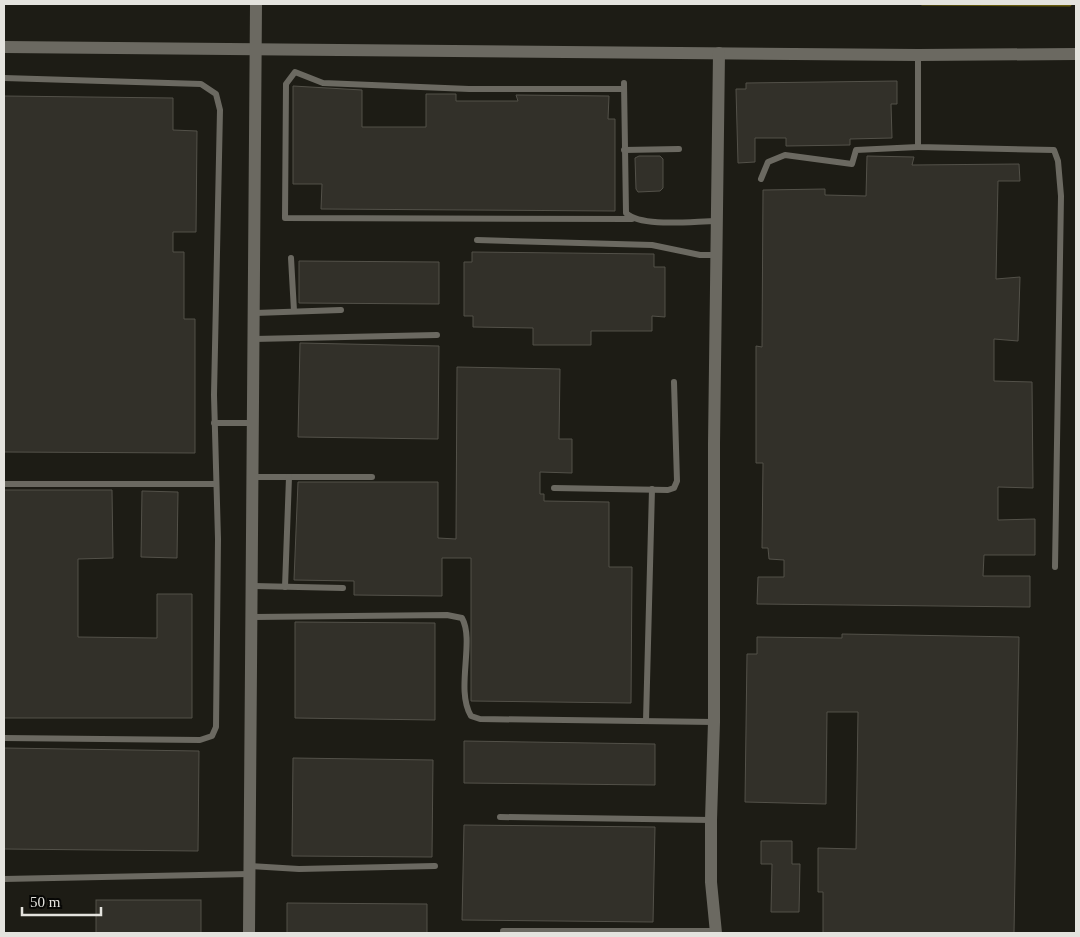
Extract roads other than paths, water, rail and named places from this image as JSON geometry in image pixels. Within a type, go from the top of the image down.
[{"type":"street","points":[[250,933],[256,4]]},
{"type":"street","points":[[4,47],[255,51],[918,55],[1076,54]]},
{"type":"street","points":[[716,932],[712,882],[711,820],[714,722],[714,444],[719,54]]},
{"type":"lane","points":[[918,55],[918,147]]},
{"type":"lane","points":[[632,219],[626,214],[624,86],[470,89],[332,83],[323,82],[296,72],[286,84],[285,218],[632,219],[650,222],[716,220]]},
{"type":"lane","points":[[4,78],[201,84],[216,94],[220,110],[214,423],[218,559],[216,727],[212,736],[200,740],[136,741],[4,738]]},
{"type":"lane","points":[[761,179],[768,162],[785,155],[852,164],[856,150],[918,147],[1054,150],[1058,161],[1061,196],[1055,567]]},
{"type":"lane","points":[[624,150],[679,148]]},
{"type":"lane","points":[[477,240],[652,245],[700,255],[717,255]]},
{"type":"lane","points":[[291,258],[294,311]]},
{"type":"lane","points":[[255,313],[341,310]]},
{"type":"lane","points":[[254,338],[436,335]]},
{"type":"lane","points":[[554,488],[668,490],[674,488],[677,481],[674,382]]},
{"type":"lane","points":[[214,423],[253,423]]},
{"type":"lane","points":[[253,477],[372,477]]},
{"type":"lane","points":[[285,588],[289,477]]},
{"type":"lane","points":[[4,484],[216,484]]},
{"type":"lane","points":[[646,721],[652,489]]},
{"type":"lane","points":[[253,586],[343,588]]},
{"type":"lane","points":[[252,617],[456,616],[464,622],[465,700],[472,716],[480,719],[714,722]]},
{"type":"lane","points":[[500,817],[711,820]]},
{"type":"lane","points":[[4,879],[249,870],[435,866]]},
{"type":"lane","points":[[503,931],[716,932]]},
{"type":"waterway","points":[[922,4],[1070,5]]}]
